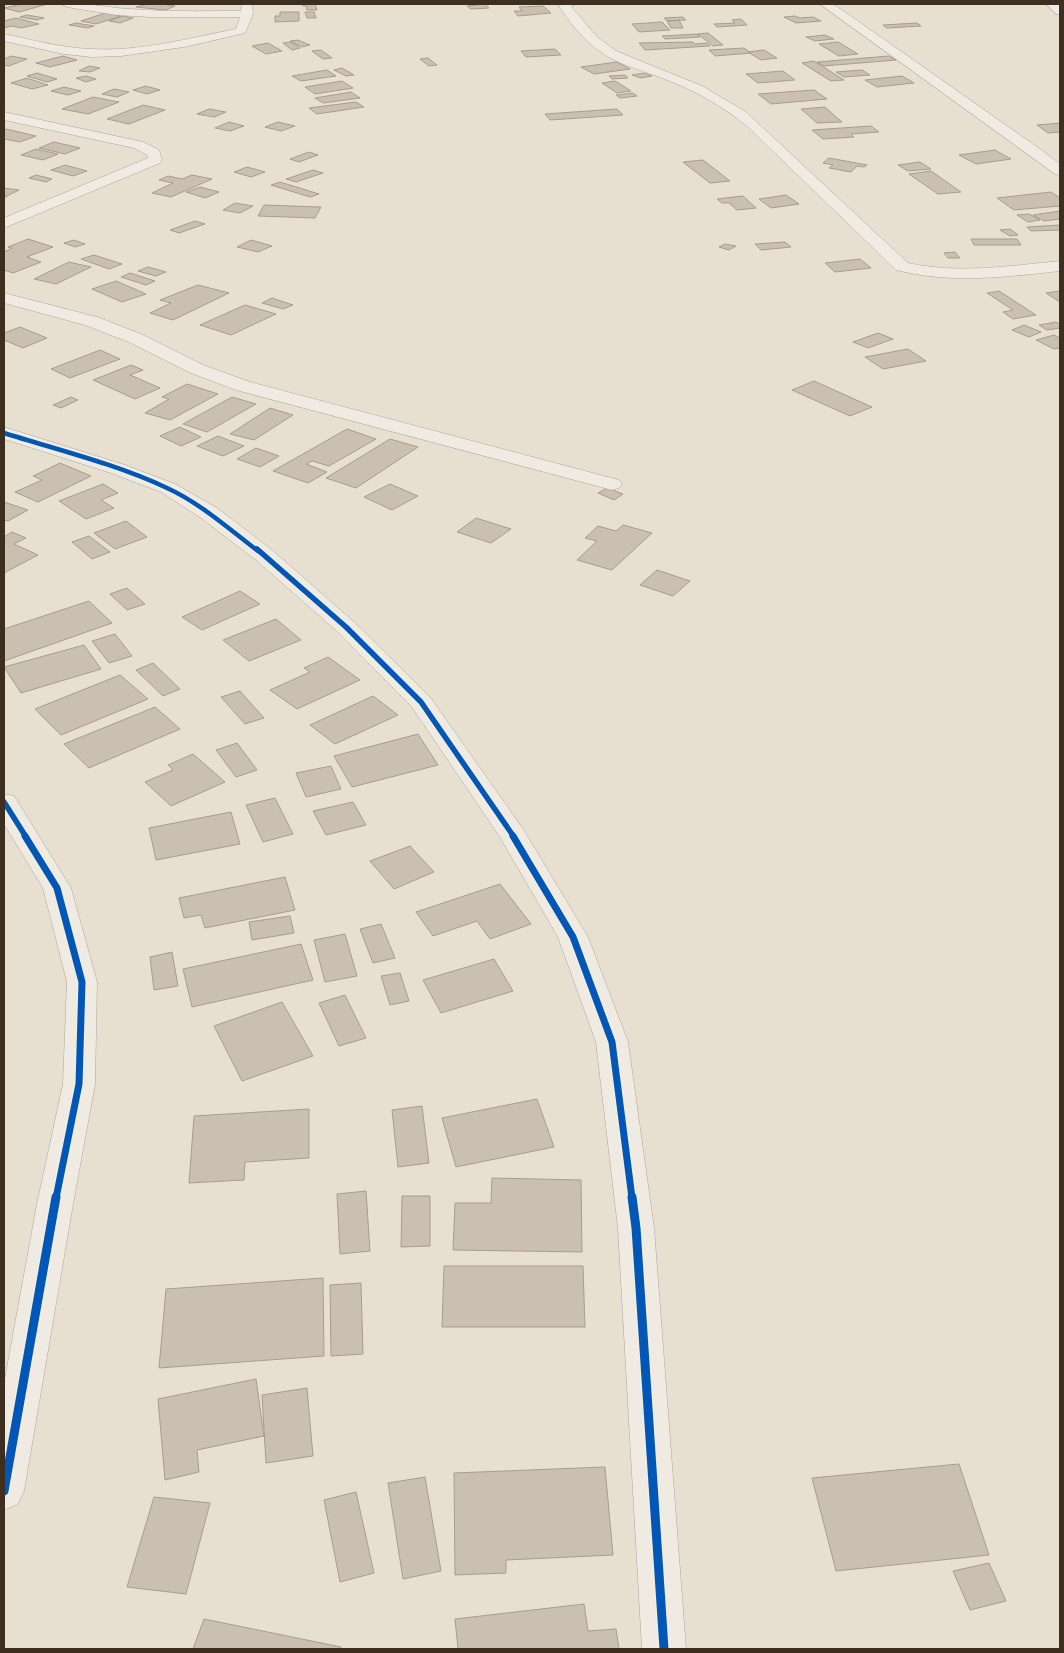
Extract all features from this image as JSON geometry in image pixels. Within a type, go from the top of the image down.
[{"type":"street","points":[[4,38],[73,51],[92,53],[121,52],[229,35],[241,31],[247,9],[150,14],[116,12],[68,4]]},
{"type":"street","points":[[563,4],[570,4]]},
{"type":"street","points":[[563,4],[593,40],[605,50],[625,60],[699,88],[734,108],[752,123],[902,268],[922,273],[953,275],[1060,266]]},
{"type":"street","points":[[825,4],[903,56],[946,89],[1027,144],[1060,171]]},
{"type":"street","points":[[4,116],[138,145],[154,153],[155,160],[4,223]]},
{"type":"street","points":[[4,298],[91,321],[135,338],[197,369],[244,386],[612,484]]},
{"type":"street","points":[[4,433],[118,469],[168,488],[209,513],[264,555],[346,628],[421,702],[513,835],[573,937],[612,1042],[636,1228],[664,1649]]},
{"type":"street","points":[[4,802],[57,888],[82,982],[79,1084],[54,1204],[4,1491]]},
{"type":"building","points":[[22,4],[48,4],[19,12],[4,8]]},
{"type":"building","points":[[147,4],[175,6],[165,10],[136,7]]},
{"type":"building","points":[[302,4],[315,4],[317,10],[307,10],[306,6]]},
{"type":"building","points":[[485,4],[489,8],[471,9],[467,6]]},
{"type":"building","points":[[543,6],[551,13],[518,16],[514,11],[522,11],[519,7]]},
{"type":"building","points":[[280,12],[299,12],[299,21],[275,22],[275,16],[280,16]]},
{"type":"building","points":[[305,12],[314,12],[316,18],[307,18]]},
{"type":"building","points":[[105,13],[121,16],[96,24],[81,21]]},
{"type":"building","points":[[27,15],[44,18],[37,20],[20,17]]},
{"type":"building","points":[[123,16],[133,18],[120,23],[109,21]]},
{"type":"building","points":[[795,16],[800,18],[813,17],[821,21],[796,23],[784,17]]},
{"type":"building","points":[[683,17],[686,20],[667,21],[664,18]]},
{"type":"building","points":[[16,18],[39,24],[21,28],[12,26],[4,28],[4,21]]},
{"type":"building","points":[[741,19],[747,25],[717,27],[714,24],[735,23],[732,20]]},
{"type":"building","points":[[679,20],[683,28],[671,28],[667,21]]},
{"type":"building","points":[[662,22],[670,30],[639,32],[632,24]]},
{"type":"building","points":[[76,23],[94,26],[88,28],[69,25]]},
{"type":"building","points":[[917,23],[921,26],[887,28],[883,25]]},
{"type":"building","points":[[708,33],[723,45],[713,46],[698,34]]},
{"type":"building","points":[[697,34],[700,37],[665,39],[662,36]]},
{"type":"building","points":[[825,35],[834,39],[815,41],[806,37]]},
{"type":"building","points":[[298,40],[310,45],[302,47],[290,41]]},
{"type":"building","points":[[291,42],[300,48],[292,50],[283,43]]},
{"type":"building","points":[[693,42],[695,44],[707,43],[710,46],[645,50],[639,43]]},
{"type":"building","points":[[838,42],[858,54],[839,56],[819,44]]},
{"type":"building","points":[[268,43],[282,51],[266,54],[252,46]]},
{"type":"building","points":[[744,48],[751,53],[715,56],[709,50]]},
{"type":"building","points":[[555,49],[561,55],[526,57],[521,51]]},
{"type":"building","points":[[321,50],[332,58],[323,59],[312,51]]},
{"type":"building","points":[[764,50],[777,58],[761,60],[748,52]]},
{"type":"building","points":[[11,56],[27,59],[9,66],[4,65],[4,59]]},
{"type":"building","points":[[63,56],[77,60],[50,67],[36,63]]},
{"type":"building","points":[[889,56],[896,60],[824,66],[817,62]]},
{"type":"building","points":[[428,58],[437,65],[429,66],[420,59]]},
{"type":"building","points":[[814,61],[844,80],[831,81],[802,63]]},
{"type":"building","points":[[617,62],[630,69],[594,74],[581,67]]},
{"type":"building","points":[[89,66],[100,68],[90,72],[79,71]]},
{"type":"building","points":[[342,68],[354,75],[346,76],[334,70]]},
{"type":"building","points":[[327,70],[336,76],[301,81],[292,76]]},
{"type":"building","points":[[862,70],[870,75],[844,77],[836,72]]},
{"type":"building","points":[[783,71],[795,80],[758,83],[746,74]]},
{"type":"building","points":[[37,73],[57,79],[47,82],[27,76]]},
{"type":"building","points":[[644,73],[652,76],[641,78],[632,75]]},
{"type":"building","points":[[625,75],[628,78],[612,79],[609,76]]},
{"type":"building","points":[[86,76],[96,79],[86,82],[76,78]]},
{"type":"building","points":[[902,76],[914,83],[877,87],[865,80]]},
{"type":"building","points":[[27,78],[48,85],[32,89],[11,83]]},
{"type":"building","points":[[342,81],[353,88],[315,94],[305,87]]},
{"type":"building","points":[[615,81],[631,91],[617,93],[602,83]]},
{"type":"building","points":[[146,86],[160,90],[147,94],[133,90]]},
{"type":"building","points":[[64,87],[81,91],[68,95],[51,91]]},
{"type":"building","points":[[114,89],[129,92],[117,97],[102,94]]},
{"type":"building","points":[[814,90],[827,99],[771,104],[758,94]]},
{"type":"building","points":[[351,92],[360,98],[323,103],[315,98]]},
{"type":"building","points":[[633,93],[637,96],[620,98],[616,95]]},
{"type":"building","points":[[93,97],[119,102],[88,114],[62,109]]},
{"type":"building","points":[[356,102],[364,107],[317,114],[309,108]]},
{"type":"building","points":[[143,105],[165,110],[129,124],[107,119]]},
{"type":"building","points":[[825,107],[842,122],[817,123],[801,109]]},
{"type":"building","points":[[209,109],[226,112],[214,117],[197,114]]},
{"type":"building","points":[[617,109],[623,115],[550,120],[545,114]]},
{"type":"building","points":[[229,122],[244,126],[230,131],[215,128]]},
{"type":"building","points":[[278,122],[295,126],[281,131],[265,127]]},
{"type":"building","points":[[1060,123],[1060,132],[1048,133],[1037,125]]},
{"type":"building","points":[[871,126],[879,132],[851,134],[854,137],[823,139],[812,130]]},
{"type":"building","points":[[4,130],[36,136],[20,142],[4,139]]},
{"type":"building","points":[[54,142],[80,148],[65,154],[39,148]]},
{"type":"building","points":[[36,149],[58,154],[43,160],[21,155]]},
{"type":"building","points":[[995,150],[1011,159],[976,164],[959,155]]},
{"type":"building","points":[[309,152],[318,155],[299,162],[290,159]]},
{"type":"building","points":[[829,158],[867,165],[864,167],[857,166],[851,172],[829,168],[833,165],[823,163]]},
{"type":"building","points":[[703,160],[730,181],[710,183],[683,162]]},
{"type":"building","points":[[920,162],[931,169],[908,171],[898,165]]},
{"type":"building","points":[[65,165],[87,171],[73,176],[51,170]]},
{"type":"building","points":[[247,167],[265,172],[251,177],[234,172]]},
{"type":"building","points":[[313,170],[323,173],[296,182],[286,179]]},
{"type":"building","points":[[931,171],[961,192],[938,194],[909,174]]},
{"type":"building","points":[[36,175],[52,179],[46,182],[29,178]]},
{"type":"building","points":[[192,175],[212,179],[171,197],[152,193],[173,183],[159,180],[168,176],[182,179]]},
{"type":"building","points":[[280,182],[319,194],[310,197],[271,185]]},
{"type":"building","points":[[200,187],[219,192],[205,198],[186,192]]},
{"type":"building","points":[[4,188],[19,190],[5,197]]},
{"type":"building","points":[[1051,192],[1060,198],[1060,206],[1014,210],[997,198]]},
{"type":"building","points":[[786,195],[799,204],[771,208],[759,199]]},
{"type":"building","points":[[743,196],[756,208],[737,210],[729,203],[722,203],[717,199]]},
{"type":"building","points":[[235,203],[253,206],[240,213],[223,210]]},
{"type":"building","points":[[264,205],[321,207],[315,218],[258,216]]},
{"type":"building","points":[[1060,211],[1060,219],[1044,221],[1033,215]]},
{"type":"building","points":[[1029,214],[1040,220],[1028,222],[1017,215]]},
{"type":"building","points":[[195,221],[205,224],[179,233],[170,230]]},
{"type":"building","points":[[1060,225],[1060,230],[1031,231],[1027,227]]},
{"type":"building","points":[[1010,229],[1018,235],[1010,236],[1000,230]]},
{"type":"building","points":[[28,239],[53,247],[27,257],[41,262],[13,273],[4,270],[4,252],[12,248],[8,247]]},
{"type":"building","points":[[971,239],[1017,239],[1021,245],[974,245]]},
{"type":"building","points":[[74,240],[85,244],[75,247],[64,243]]},
{"type":"building","points":[[251,240],[272,246],[258,252],[237,247]]},
{"type":"building","points":[[785,242],[791,247],[761,250],[755,244]]},
{"type":"building","points":[[725,244],[736,246],[729,250],[719,247]]},
{"type":"building","points":[[955,252],[960,258],[948,258],[944,253]]},
{"type":"building","points":[[94,255],[122,264],[109,269],[81,259]]},
{"type":"building","points":[[860,259],[871,268],[835,272],[825,263]]},
{"type":"building","points":[[69,262],[91,267],[56,284],[34,279]]},
{"type":"building","points":[[148,267],[166,272],[156,276],[138,271]]},
{"type":"building","points":[[130,273],[155,281],[146,285],[121,277]]},
{"type":"building","points":[[116,281],[146,294],[122,302],[92,289]]},
{"type":"building","points":[[198,285],[229,293],[173,320],[150,313],[171,303],[160,300]]},
{"type":"building","points":[[999,291],[1036,315],[1013,319],[1003,312],[1013,310],[987,293]]},
{"type":"building","points":[[1060,291],[1060,302],[1046,293]]},
{"type":"building","points":[[272,298],[293,305],[283,309],[262,303]]},
{"type":"building","points":[[245,305],[276,314],[231,335],[200,325]]},
{"type":"building","points":[[1056,322],[1060,324],[1060,328],[1047,330],[1039,325]]},
{"type":"building","points":[[1024,325],[1041,332],[1029,337],[1012,330]]},
{"type":"building","points":[[20,327],[47,338],[23,348],[4,340],[4,333]]},
{"type":"building","points":[[878,333],[893,339],[868,348],[853,342]]},
{"type":"building","points":[[1054,335],[1060,338],[1060,348],[1054,349],[1036,340]]},
{"type":"building","points":[[908,349],[926,361],[883,369],[865,357]]},
{"type":"building","points":[[100,350],[120,359],[70,378],[51,369]]},
{"type":"building","points":[[131,365],[143,370],[130,375],[160,388],[135,399],[93,380]]},
{"type":"building","points":[[814,381],[872,407],[850,416],[792,390]]},
{"type":"building","points":[[187,384],[218,394],[170,420],[145,413],[169,399],[162,397]]},
{"type":"building","points":[[71,397],[78,400],[61,408],[53,405]]},
{"type":"building","points":[[232,397],[256,404],[207,432],[183,424]]},
{"type":"building","points":[[270,408],[293,415],[254,440],[230,434]]},
{"type":"building","points":[[180,427],[201,437],[181,446],[160,436]]},
{"type":"building","points":[[347,429],[376,439],[329,466],[312,461],[306,464],[327,472],[308,483],[273,471]]},
{"type":"building","points":[[218,436],[244,446],[223,456],[197,446]]},
{"type":"building","points":[[390,439],[418,447],[356,488],[326,478]]},
{"type":"building","points":[[256,448],[279,456],[260,467],[237,459]]},
{"type":"building","points":[[60,463],[91,476],[38,502],[15,492],[42,480],[33,476]]},
{"type":"building","points":[[103,484],[118,493],[101,500],[114,508],[86,519],[59,501]]},
{"type":"building","points":[[390,484],[418,496],[392,510],[364,497]]},
{"type":"building","points":[[607,488],[623,494],[614,500],[598,493]]},
{"type":"building","points":[[4,502],[28,510],[8,521],[4,520]]},
{"type":"building","points":[[476,518],[511,529],[491,543],[457,532]]},
{"type":"building","points":[[126,521],[147,537],[115,549],[94,533]]},
{"type":"building","points":[[623,525],[652,533],[612,570],[577,560],[597,541],[585,538],[598,526],[616,531]]},
{"type":"building","points":[[12,532],[26,538],[14,544],[38,555],[4,573],[4,537]]},
{"type":"building","points":[[89,536],[110,552],[92,559],[72,542]]},
{"type":"building","points":[[657,570],[690,581],[673,596],[640,585]]},
{"type":"building","points":[[127,588],[145,604],[127,610],[110,594]]},
{"type":"building","points":[[240,591],[260,604],[202,630],[182,617]]},
{"type":"building","points":[[89,601],[112,623],[4,661],[4,629]]},
{"type":"building","points":[[276,619],[301,640],[249,661],[223,640]]},
{"type":"building","points":[[115,634],[132,656],[109,663],[92,641]]},
{"type":"building","points":[[84,645],[101,669],[21,693],[4,667]]},
{"type":"building","points":[[328,657],[360,680],[297,709],[270,690],[310,672],[304,668]]},
{"type":"building","points":[[153,663],[180,689],[163,696],[136,670]]},
{"type":"building","points":[[120,675],[148,699],[61,735],[35,709]]},
{"type":"building","points":[[240,691],[264,718],[245,724],[221,697]]},
{"type":"building","points":[[373,696],[398,715],[335,744],[310,725]]},
{"type":"building","points":[[155,707],[180,729],[89,768],[64,744]]},
{"type":"building","points":[[418,734],[438,765],[352,787],[334,756]]},
{"type":"building","points":[[237,743],[257,770],[236,777],[216,750]]},
{"type":"building","points":[[193,754],[225,782],[171,806],[145,782],[173,770],[168,765]]},
{"type":"building","points":[[331,766],[341,789],[306,797],[296,773]]},
{"type":"building","points":[[275,798],[293,834],[263,842],[246,805]]},
{"type":"building","points":[[353,802],[366,825],[326,835],[313,811]]},
{"type":"building","points":[[231,812],[240,844],[156,860],[149,828]]},
{"type":"building","points":[[410,846],[434,872],[394,889],[370,861]]},
{"type":"building","points":[[285,877],[295,910],[205,928],[201,915],[184,918],[179,898]]},
{"type":"building","points":[[500,884],[531,924],[490,939],[477,921],[433,936],[416,912]]},
{"type":"building","points":[[290,916],[294,933],[252,940],[249,922]]},
{"type":"building","points":[[381,924],[395,958],[373,963],[360,929]]},
{"type":"building","points":[[345,934],[357,976],[325,982],[314,940]]},
{"type":"building","points":[[301,944],[313,980],[192,1007],[183,969]]},
{"type":"building","points":[[172,952],[178,986],[154,990],[150,957]]},
{"type":"building","points":[[494,959],[513,991],[441,1013],[423,980]]},
{"type":"building","points":[[400,973],[409,1001],[390,1005],[381,976]]},
{"type":"building","points":[[345,995],[366,1038],[339,1046],[319,1003]]},
{"type":"building","points":[[282,1002],[313,1056],[242,1081],[214,1026]]},
{"type":"building","points":[[537,1099],[554,1147],[456,1167],[442,1118]]},
{"type":"building","points":[[422,1106],[429,1163],[398,1167],[392,1110]]},
{"type":"building","points":[[309,1109],[309,1158],[245,1162],[244,1180],[189,1183],[194,1116]]},
{"type":"building","points":[[492,1178],[581,1180],[582,1252],[453,1250],[455,1203],[491,1203]]},
{"type":"building","points":[[366,1191],[370,1251],[340,1254],[337,1194]]},
{"type":"building","points":[[402,1196],[430,1196],[430,1246],[401,1247]]},
{"type":"building","points":[[444,1266],[583,1266],[585,1327],[442,1327]]},
{"type":"building","points":[[323,1278],[324,1356],[159,1368],[166,1289]]},
{"type":"building","points":[[361,1283],[363,1354],[331,1356],[330,1285]]},
{"type":"building","points":[[256,1379],[264,1436],[197,1450],[199,1472],[165,1480],[158,1399]]},
{"type":"building","points":[[307,1388],[313,1456],[266,1463],[262,1395]]},
{"type":"building","points":[[959,1464],[989,1555],[836,1571],[812,1478]]},
{"type":"building","points":[[605,1467],[613,1555],[506,1560],[506,1573],[455,1575],[454,1473]]},
{"type":"building","points":[[425,1477],[441,1571],[403,1579],[388,1483]]},
{"type":"building","points":[[356,1492],[374,1573],[340,1582],[324,1500]]},
{"type":"building","points":[[154,1497],[210,1503],[186,1594],[127,1587]]},
{"type":"building","points":[[989,1563],[1006,1601],[970,1610],[953,1571]]},
{"type":"building","points":[[584,1604],[588,1631],[616,1629],[619,1649],[458,1649],[455,1619]]},
{"type":"building","points":[[204,1619],[341,1647],[341,1649],[193,1649]]},
{"type":"cycle path","points":[[4,433],[118,469],[168,488],[209,513],[264,555],[346,627],[421,702],[513,835],[573,937],[612,1042],[636,1228],[664,1649]]},
{"type":"cycle path","points":[[4,802],[57,888],[82,982],[79,1084],[55,1204],[4,1491]]}]
